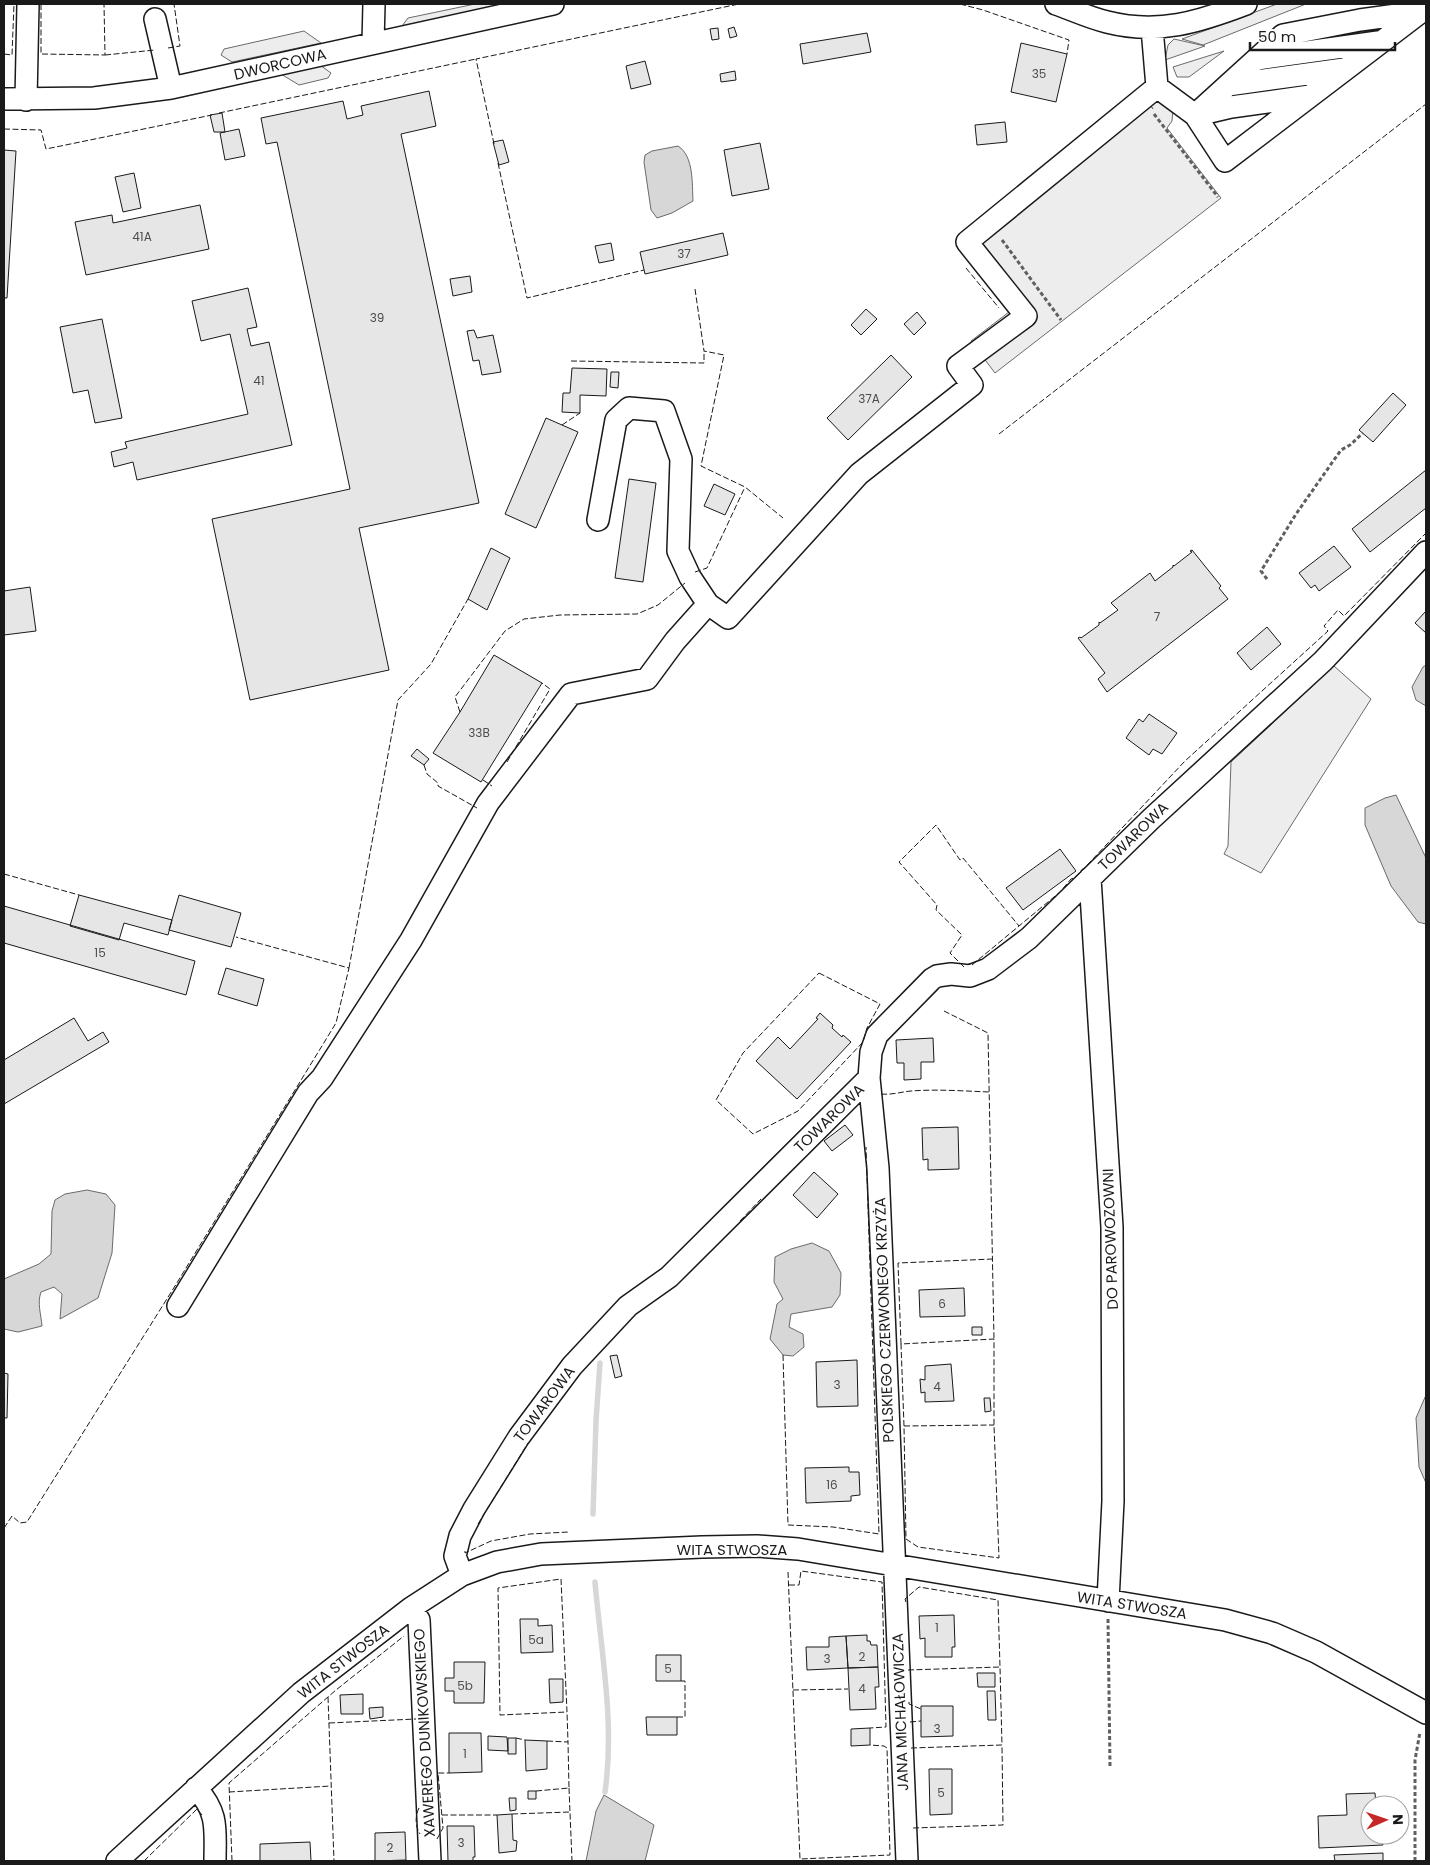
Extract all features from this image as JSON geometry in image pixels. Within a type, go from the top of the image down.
[{"type":"street","points":[[26,100],[28,4]]},
{"type":"street","points":[[373,43],[374,4]]},
{"type":"street","name":"DWORCOWA","points":[[4,99],[94,98],[171,88],[553,4]]},
{"type":"street","points":[[1056,4],[1107,22],[1152,28],[1205,20],[1246,4]]},
{"type":"street","points":[[1150,93],[1195,116],[1225,161],[1423,10]]},
{"type":"street","points":[[1195,116],[1283,35],[1423,10]]},
{"type":"street","points":[[155,18],[171,88]]},
{"type":"street","points":[[598,520],[616,420],[629,408],[664,411],[681,459],[678,551],[690,578],[708,604],[728,618],[859,474],[972,385],[958,366],[1026,316],[966,242],[1150,93],[1152,28]]},
{"type":"street","points":[[1257,59],[1379,42]]},
{"type":"street","points":[[1228,85],[1346,68]]},
{"type":"street","points":[[1195,116],[1231,107],[1312,96]]},
{"type":"street","name":"TOWAROWA","points":[[462,1575],[455,1556],[460,1536],[474,1509],[519,1437],[572,1366],[628,1306],[669,1277],[870,1078],[870,1052],[877,1035],[926,984],[937,976],[944,974],[970,976],[988,969],[1029,938],[1151,819],[1323,661],[1426,552]]},
{"type":"street","points":[[178,1306],[308,1092],[322,1078],[411,940],[488,803],[571,694],[647,679],[675,640],[708,604]]},
{"type":"street","name":"DO PAROWOZOWNI","points":[[1090,878],[1112,1227],[1113,1500],[1108,1601]]},
{"type":"street","name":"POLSKIEGO CZERWONEGO KRZYŻA","points":[[870,1078],[878,1168],[894,1564]]},
{"type":"street","name":"WITA STWOSZA","points":[[117,1861],[301,1693],[411,1608],[462,1575],[497,1562],[541,1554],[702,1547],[757,1546],[798,1549],[1225,1620],[1272,1633],[1316,1652],[1424,1719]]},
{"type":"street","name":"JANA MICHAŁOWICZA","points":[[894,1564],[906,1861]]},
{"type":"street","name":"XAWEREGO DUNIKOWSKIEGO","points":[[411,1608],[419,1620],[430,1861]]},
{"type":"street","points":[[196,1788],[205,1799],[215,1820],[215,1861]]},
{"type":"path","points":[[1150,93],[1218,197]]},
{"type":"path","points":[[989,223],[1061,320]]},
{"type":"path","points":[[1267,579],[1261,571],[1296,514],[1341,450],[1350,445],[1362,433]]},
{"type":"path","points":[[1108,1601],[1110,1766]]},
{"type":"path","points":[[1415,1861],[1415,1760],[1424,1719]]},
{"type":"shaded area","points":[[475,4],[506,4],[402,26],[408,18]]},
{"type":"shaded area","points":[[1277,4],[1306,4],[1203,45],[1182,39]]},
{"type":"shaded area","points":[[304,31],[321,43],[232,62],[221,55],[224,49]]},
{"type":"shaded area","points":[[1174,39],[1205,46],[1165,60],[1168,45]]},
{"type":"shaded area","points":[[1224,51],[1189,77],[1177,77],[1173,67]]},
{"type":"shaded area","points":[[320,65],[331,73],[328,78],[299,85],[281,74]]},
{"type":"shaded area","points":[[1157,100],[1173,109],[1172,121],[1167,128],[1221,198],[995,373],[971,341],[1009,312],[962,251],[1150,105],[1153,109],[1150,104]]},
{"type":"shaded area","points":[[678,146],[687,156],[690,163],[693,201],[672,213],[657,218],[651,210],[644,162],[645,155],[652,151]]},
{"type":"shaded area","points":[[1426,665],[1426,706],[1416,700],[1412,687]]},
{"type":"shaded area","points":[[1334,666],[1371,699],[1261,873],[1224,854],[1228,846],[1231,762]]},
{"type":"shaded area","points":[[1396,795],[1426,858],[1426,924],[1418,922],[1391,886],[1365,825],[1365,808]]},
{"type":"shaded area","points":[[87,1190],[106,1194],[115,1205],[112,1253],[98,1298],[60,1319],[62,1294],[54,1287],[41,1292],[39,1304],[42,1326],[18,1332],[4,1329],[4,1279],[39,1264],[51,1254],[52,1211],[55,1200],[65,1194]]},
{"type":"shaded area","points":[[812,1243],[829,1251],[841,1273],[840,1295],[832,1307],[791,1314],[789,1327],[803,1334],[804,1347],[793,1356],[783,1355],[770,1339],[777,1304],[783,1299],[774,1282],[775,1257],[791,1249]]},
{"type":"shaded area","points":[[1426,1395],[1426,1483],[1419,1467],[1416,1418]]},
{"type":"shaded area","points":[[604,1795],[654,1825],[645,1861],[586,1861],[596,1811]]},
{"type":"building","points":[[734,27],[737,36],[730,38],[728,29]]},
{"type":"building","points":[[718,28],[719,39],[712,40],[710,29]]},
{"type":"building","points":[[867,33],[871,52],[803,64],[800,44]]},
{"type":"building","points":[[1021,43],[1067,54],[1056,102],[1011,92]]},
{"type":"building","points":[[645,61],[651,84],[631,89],[626,66]]},
{"type":"building","points":[[735,71],[736,80],[721,82],[720,74]]},
{"type":"building","points":[[429,91],[436,126],[401,134],[479,503],[359,528],[389,670],[250,700],[212,519],[350,489],[277,142],[266,144],[261,118],[343,101],[347,119],[363,115],[361,106]]},
{"type":"building","points":[[222,113],[225,132],[214,132],[210,115]]},
{"type":"building","points":[[1005,122],[1007,142],[977,145],[975,125]]},
{"type":"building","points":[[239,129],[245,156],[225,160],[220,133]]},
{"type":"building","points":[[503,140],[509,162],[499,165],[493,142]]},
{"type":"building","points":[[760,143],[769,189],[732,196],[724,150]]},
{"type":"building","points":[[4,150],[16,151],[7,298],[4,298]]},
{"type":"building","points":[[134,173],[141,208],[123,212],[115,177]]},
{"type":"building","points":[[200,205],[209,249],[86,275],[75,222],[112,215],[113,223]]},
{"type":"building","points":[[723,233],[728,255],[645,274],[640,252]]},
{"type":"building","points":[[611,243],[614,260],[599,263],[595,246]]},
{"type":"building","points":[[470,276],[472,292],[453,296],[450,279]]},
{"type":"building","points":[[248,288],[257,327],[247,329],[251,346],[269,342],[292,445],[137,480],[133,462],[114,467],[111,452],[127,448],[125,442],[248,414],[230,334],[201,341],[192,301]]},
{"type":"building","points":[[866,309],[877,319],[861,335],[851,325]]},
{"type":"building","points":[[917,312],[926,323],[914,335],[904,324]]},
{"type":"building","points":[[102,319],[122,418],[95,423],[88,390],[73,393],[60,327]]},
{"type":"building","points":[[474,330],[477,338],[493,335],[501,372],[482,375],[479,360],[473,361],[467,331]]},
{"type":"building","points":[[891,355],[912,377],[848,440],[827,418]]},
{"type":"building","points":[[572,368],[607,369],[606,396],[580,395],[580,413],[562,412],[563,393],[570,393]]},
{"type":"building","points":[[611,372],[619,372],[618,388],[610,387]]},
{"type":"building","points":[[1393,393],[1406,405],[1373,442],[1359,430]]},
{"type":"building","points":[[546,418],[578,432],[536,528],[505,514]]},
{"type":"building","points":[[1426,470],[1426,508],[1370,552],[1352,529]]},
{"type":"building","points":[[629,479],[656,483],[643,582],[615,578]]},
{"type":"building","points":[[714,484],[735,494],[725,515],[704,506]]},
{"type":"building","points":[[1334,546],[1351,567],[1319,591],[1315,585],[1311,588],[1299,573]]},
{"type":"building","points":[[491,548],[510,558],[487,610],[468,599]]},
{"type":"building","points":[[1192,550],[1221,586],[1219,588],[1228,599],[1107,692],[1098,679],[1105,673],[1078,638],[1081,638],[1099,625],[1099,622],[1118,610],[1111,603],[1150,573],[1155,581],[1192,552],[1190,551]]},
{"type":"building","points":[[30,587],[36,631],[4,635],[4,591]]},
{"type":"building","points":[[1426,611],[1426,633],[1415,623]]},
{"type":"building","points":[[1267,627],[1281,644],[1251,670],[1237,653]]},
{"type":"building","points":[[494,655],[542,683],[481,782],[433,753]]},
{"type":"building","points":[[1149,714],[1177,733],[1162,754],[1153,749],[1149,755],[1126,738],[1139,719],[1143,722]]},
{"type":"building","points":[[417,749],[429,759],[424,765],[411,756]]},
{"type":"building","points":[[1060,849],[1076,871],[1023,910],[1006,888]]},
{"type":"building","points":[[79,895],[172,920],[168,935],[124,923],[119,940],[70,926]]},
{"type":"building","points":[[179,895],[241,913],[231,947],[169,930]]},
{"type":"building","points":[[4,906],[195,961],[186,995],[4,943]]},
{"type":"building","points":[[226,968],[264,979],[257,1006],[218,994]]},
{"type":"building","points":[[820,1013],[833,1025],[832,1028],[851,1042],[797,1099],[756,1061],[778,1037],[790,1049],[818,1019],[816,1018]]},
{"type":"building","points":[[74,1018],[88,1041],[103,1032],[109,1042],[4,1104],[4,1060]]},
{"type":"building","points":[[933,1038],[934,1062],[921,1062],[921,1079],[904,1080],[904,1063],[897,1063],[896,1040]]},
{"type":"building","points":[[845,1125],[853,1135],[832,1151],[824,1141]]},
{"type":"building","points":[[958,1127],[959,1169],[928,1170],[928,1159],[923,1160],[922,1128]]},
{"type":"building","points":[[814,1172],[838,1194],[817,1218],[793,1195]]},
{"type":"building","points":[[964,1288],[965,1316],[920,1317],[919,1290]]},
{"type":"building","points":[[972,1327],[982,1327],[982,1335],[972,1335]]},
{"type":"building","points":[[617,1355],[622,1376],[615,1378],[610,1356]]},
{"type":"building","points":[[857,1360],[858,1406],[817,1407],[816,1362]]},
{"type":"building","points":[[951,1364],[954,1401],[925,1402],[925,1392],[921,1393],[920,1379],[925,1380],[925,1366]]},
{"type":"building","points":[[4,1373],[8,1374],[7,1418],[4,1418]]},
{"type":"building","points":[[984,1398],[990,1398],[991,1411],[985,1412]]},
{"type":"building","points":[[849,1467],[849,1472],[859,1472],[860,1495],[851,1496],[851,1501],[806,1503],[805,1468]]},
{"type":"building","points":[[954,1615],[955,1647],[952,1647],[952,1657],[925,1657],[925,1638],[920,1639],[919,1616]]},
{"type":"building","points":[[520,1619],[538,1619],[538,1626],[552,1625],[553,1652],[521,1653]]},
{"type":"building","points":[[867,1635],[867,1641],[870,1641],[871,1645],[877,1645],[878,1667],[848,1668],[846,1636]]},
{"type":"building","points":[[846,1636],[848,1668],[807,1670],[806,1647],[829,1647],[829,1637]]},
{"type":"building","points":[[656,1655],[681,1655],[681,1681],[656,1681]]},
{"type":"building","points":[[454,1662],[485,1662],[484,1703],[454,1703],[454,1691],[445,1691],[445,1678],[454,1678]]},
{"type":"building","points":[[878,1667],[879,1687],[875,1687],[876,1709],[850,1710],[848,1668]]},
{"type":"building","points":[[977,1673],[995,1673],[995,1687],[978,1687]]},
{"type":"building","points":[[549,1679],[563,1679],[563,1702],[550,1703]]},
{"type":"building","points":[[987,1691],[995,1691],[996,1720],[988,1720]]},
{"type":"building","points":[[363,1694],[363,1714],[341,1714],[340,1695]]},
{"type":"building","points":[[921,1706],[953,1706],[953,1736],[921,1737]]},
{"type":"building","points":[[383,1707],[383,1717],[370,1719],[369,1708]]},
{"type":"building","points":[[646,1717],[677,1717],[677,1735],[647,1735]]},
{"type":"building","points":[[870,1728],[870,1745],[851,1746],[851,1729]]},
{"type":"building","points":[[449,1733],[481,1733],[482,1772],[449,1773]]},
{"type":"building","points":[[488,1736],[507,1737],[508,1751],[488,1750]]},
{"type":"building","points":[[508,1738],[516,1738],[516,1754],[508,1754]]},
{"type":"building","points":[[525,1740],[547,1741],[547,1769],[526,1771]]},
{"type":"building","points":[[929,1769],[952,1769],[952,1814],[930,1815]]},
{"type":"building","points":[[528,1791],[536,1791],[536,1799],[528,1799]]},
{"type":"building","points":[[1375,1793],[1375,1795],[1360,1795],[1360,1845],[1383,1845],[1319,1848],[1318,1816],[1347,1815],[1346,1794]]},
{"type":"building","points":[[509,1798],[516,1798],[516,1810],[510,1811]]},
{"type":"building","points":[[512,1814],[513,1840],[517,1841],[516,1851],[499,1853],[497,1815]]},
{"type":"building","points":[[447,1826],[474,1826],[475,1857],[473,1857],[473,1861],[448,1861]]},
{"type":"building","points":[[405,1832],[406,1860],[375,1861],[375,1833]]},
{"type":"building","points":[[310,1842],[311,1861],[260,1861],[260,1844]]},
{"type":"building","points":[[1383,1853],[1383,1861],[1335,1861],[1334,1855]]},
{"type":"waterway","points":[[593,1514],[600,1363]]},
{"type":"waterway","points":[[595,1582],[608,1713],[608,1766],[605,1792]]},
{"type":"fence","points":[[4,54],[12,55],[14,4]]},
{"type":"fence","points":[[41,4],[41,54],[105,55],[104,4]]},
{"type":"fence","points":[[168,48],[180,46],[174,4]]},
{"type":"fence","points":[[494,144],[476,59],[739,4]]},
{"type":"fence","points":[[960,4],[983,10],[1069,40],[1067,54]]},
{"type":"fence","points":[[105,55],[155,50]]},
{"type":"fence","points":[[219,113],[476,59]]},
{"type":"fence","points":[[999,434],[1426,104]]},
{"type":"fence","points":[[4,129],[41,130],[46,149],[212,115]]},
{"type":"fence","points":[[498,163],[527,298],[644,270]]},
{"type":"fence","points":[[966,268],[999,308]]},
{"type":"fence","points":[[695,289],[704,351],[724,355],[701,466],[745,487],[783,518]]},
{"type":"fence","points":[[571,361],[704,363],[704,351]]},
{"type":"fence","points":[[562,425],[580,413]]},
{"type":"fence","points":[[695,572],[707,568],[745,487]]},
{"type":"fence","points":[[972,965],[1060,892],[1071,879],[1076,877],[1185,761],[1328,631],[1324,626],[1338,610],[1344,616],[1426,533]]},
{"type":"fence","points":[[460,712],[455,697],[505,631],[524,619],[560,615],[637,614],[658,605],[685,583]]},
{"type":"fence","points":[[349,968],[398,700],[431,664],[468,599]]},
{"type":"fence","points":[[507,762],[550,689],[542,683]]},
{"type":"fence","points":[[424,765],[427,774],[438,783],[438,786],[477,808]]},
{"type":"fence","points":[[483,780],[492,786]]},
{"type":"fence","points":[[964,967],[950,953],[962,935],[936,910],[937,905],[899,862],[936,825],[960,860],[963,858],[1019,926]]},
{"type":"fence","points":[[4,874],[79,895]]},
{"type":"fence","points":[[4,1528],[12,1516],[20,1523],[27,1522],[175,1286],[336,1023],[349,968],[236,937]]},
{"type":"fence","points":[[819,973],[880,1004],[867,1028],[863,1042],[798,1111],[753,1134],[716,1100],[743,1053],[819,973]]},
{"type":"fence","points":[[944,1011],[988,1033],[994,1339]]},
{"type":"fence","points":[[881,1094],[931,1090],[989,1092]]},
{"type":"fence","points":[[783,1355],[788,1525],[833,1527],[879,1534],[866,1147]]},
{"type":"fence","points":[[740,1221],[761,1199]]},
{"type":"fence","points":[[901,1344],[898,1263],[993,1259]]},
{"type":"fence","points":[[904,1426],[901,1344],[994,1339],[994,1425],[999,1558],[918,1547],[906,1539],[904,1426],[994,1425]]},
{"type":"fence","points":[[478,1524],[528,1443]]},
{"type":"fence","points":[[465,1551],[465,1553],[491,1541],[530,1534],[569,1532]]},
{"type":"fence","points":[[789,1585],[799,1585],[801,1571],[882,1582],[886,1727],[870,1728]]},
{"type":"fence","points":[[788,1572],[800,1859],[890,1855],[887,1748],[870,1745]]},
{"type":"fence","points":[[561,1579],[567,1712],[500,1715],[498,1588],[561,1579]]},
{"type":"fence","points":[[906,1602],[905,1599],[919,1587],[998,1600],[1000,1667]]},
{"type":"fence","points":[[232,1861],[229,1783],[336,1690],[404,1636]]},
{"type":"fence","points":[[908,1670],[1000,1667],[1002,1745]]},
{"type":"fence","points":[[677,1717],[685,1717],[685,1681],[681,1681]]},
{"type":"fence","points":[[793,1690],[848,1689]]},
{"type":"fence","points":[[328,1697],[334,1861]]},
{"type":"fence","points":[[909,1702],[909,1704],[921,1709]]},
{"type":"fence","points":[[547,1741],[568,1742],[567,1712]]},
{"type":"fence","points":[[329,1723],[416,1719]]},
{"type":"fence","points":[[910,1722],[921,1721]]},
{"type":"fence","points":[[516,1738],[525,1740]]},
{"type":"fence","points":[[536,1791],[569,1788],[568,1742]]},
{"type":"fence","points":[[911,1748],[1002,1745],[1003,1825],[913,1828]]},
{"type":"fence","points":[[437,1839],[443,1828],[438,1773],[449,1773]]},
{"type":"fence","points":[[229,1792],[331,1786]]},
{"type":"fence","points":[[569,1788],[572,1861]]},
{"type":"fence","points":[[419,1808],[416,1821],[420,1834]]},
{"type":"fence","points":[[144,1861],[197,1809],[202,1815]]},
{"type":"fence","points":[[512,1814],[570,1812]]},
{"type":"fence","points":[[442,1815],[497,1815]]}]
